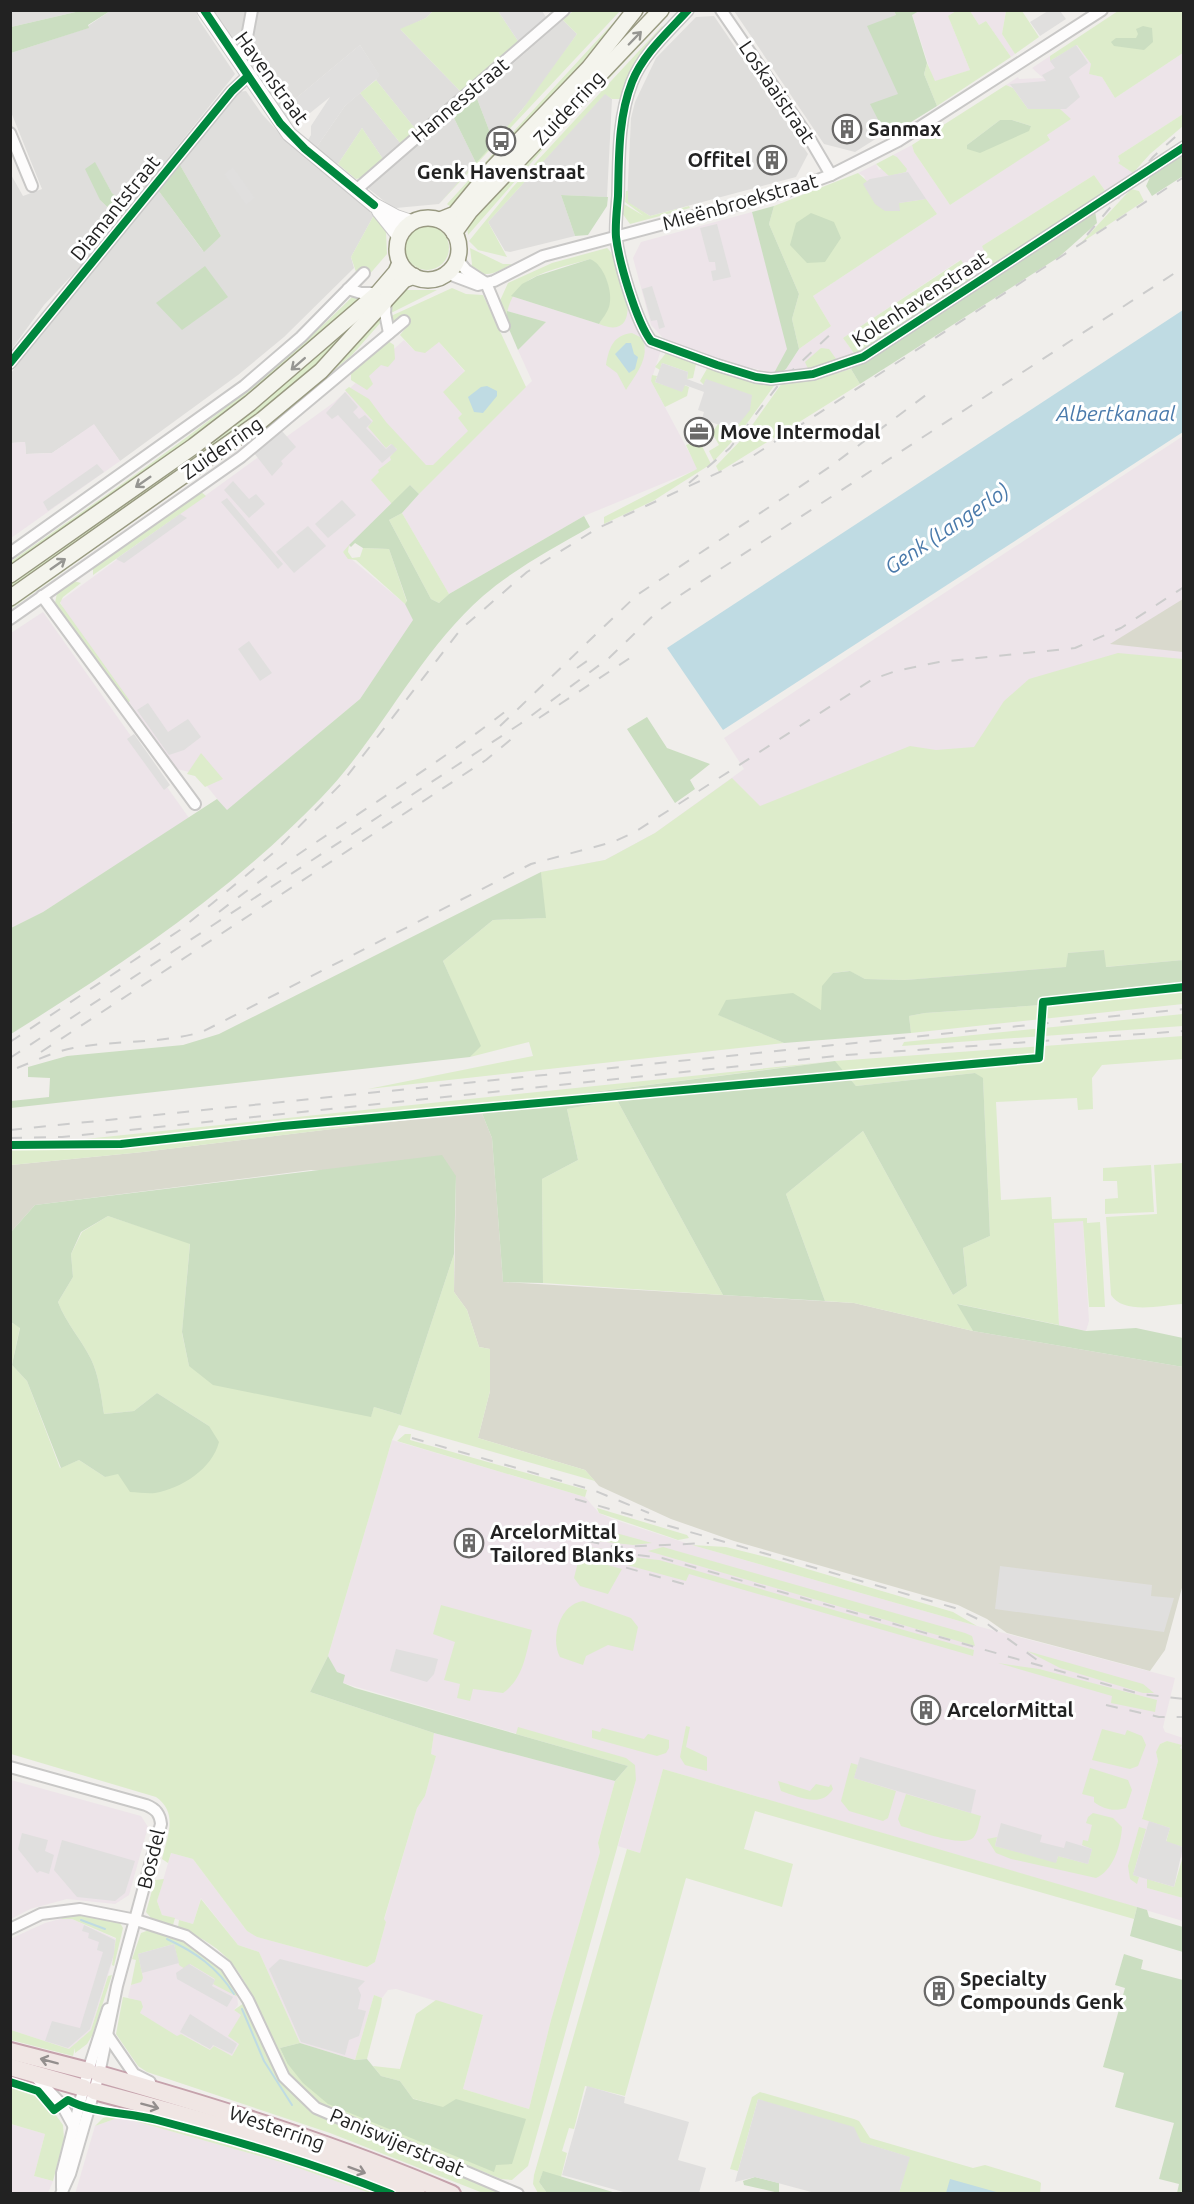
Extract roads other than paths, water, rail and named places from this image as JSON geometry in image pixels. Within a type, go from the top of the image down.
[{"type":"highway","name":"Westerring","points":[[10,2051],[93,2072],[252,2118],[383,2165],[452,2193]]},
{"type":"highway","name":"Westerring","points":[[10,2067],[236,2128],[323,2157],[417,2193]]},
{"type":"main road","name":"Zuiderring","points":[[440,220],[455,214],[493,168],[589,68],[635,10]]},
{"type":"main road","name":"Zuiderring","points":[[454,233],[470,211],[661,10]]},
{"type":"main road","points":[[425,218],[440,220],[454,233],[458,242],[457,259],[446,273],[430,280],[414,276],[400,263],[397,251],[399,236],[411,222],[425,218]]},
{"type":"main road","name":"Zuiderring","points":[[10,598],[262,420],[321,371],[382,296],[400,263]]},
{"type":"main road","name":"Zuiderring","points":[[10,575],[241,410],[382,296],[404,280],[414,276]]},
{"type":"street","name":"Havenstraat","points":[[204,10],[289,134],[374,205],[396,218],[411,222]]},
{"type":"street","points":[[238,62],[246,41],[252,10]]},
{"type":"street","name":"Hannesstraat","points":[[356,190],[564,10]]},
{"type":"street","points":[[616,237],[620,136],[624,105],[633,80],[647,56],[688,10]]},
{"type":"street","name":"Loskaaistraat","points":[[721,10],[811,141],[831,175]]},
{"type":"street","name":"Mieënbroekstraat","points":[[486,282],[543,256],[788,191],[831,175],[898,141],[1102,10]]},
{"type":"street","name":"Diamantstraat","points":[[10,363],[231,93],[248,76]]},
{"type":"street","points":[[10,133],[32,186]]},
{"type":"street","name":"Kolenhavenstraat","points":[[616,237],[641,328],[651,341],[756,377],[783,379],[843,366],[863,357],[1184,147]]},
{"type":"street","name":"Havenstraat","points":[[374,205],[399,236]]},
{"type":"street","points":[[457,259],[460,265],[486,282],[504,326]]},
{"type":"street","name":"Zuiderring","points":[[10,553],[244,386],[301,337],[364,273]]},
{"type":"street","points":[[446,273],[478,285],[486,282]]},
{"type":"street","points":[[348,289],[382,296],[389,333]]},
{"type":"street","name":"Zuiderring","points":[[10,619],[241,457],[404,321]]},
{"type":"street","points":[[42,596],[195,804]]},
{"type":"street","name":"Bosdel","points":[[10,1767],[155,1809],[160,1816],[161,1824],[136,1920],[93,2072]]},
{"type":"street","name":"Paniswijerstraat","points":[[10,1929],[41,1914],[68,1910],[98,1911],[186,1936],[226,1966],[248,2000],[284,2077],[316,2108],[518,2193]]},
{"type":"street","name":"Bosdel","points":[[93,2072],[108,2036],[117,1986]]},
{"type":"street","points":[[108,2036],[134,2074],[149,2081],[159,2091]]},
{"type":"street","points":[[61,2192],[70,2174],[93,2072]]},
{"type":"street","points":[[33,2073],[62,2105],[74,2127]]},
{"type":"street","points":[[61,2192],[62,2173],[74,2127],[89,2089]]},
{"type":"water","name":"Albertkanaal","points":[[1183,310],[1183,432],[723,730],[667,648]]},
{"type":"water","points":[[626,343],[631,343],[634,354],[638,357],[635,369],[629,373],[615,354]]},
{"type":"water","points":[[487,386],[497,391],[497,396],[483,413],[474,412],[468,397],[481,387]]},
{"type":"water","points":[[950,2179],[1000,2193],[946,2193]]},
{"type":"waterway","points":[[81,1920],[105,1929]]},
{"type":"waterway","points":[[167,1939],[205,1961],[234,1994]]},
{"type":"waterway","points":[[242,2009],[264,2061],[292,2105]]},
{"type":"railway","points":[[1087,235],[1153,157],[1184,129]]},
{"type":"railway","points":[[10,1042],[180,930],[272,854],[341,784],[461,629],[527,572],[598,528],[748,459],[1184,177]]},
{"type":"railway","points":[[10,1058],[520,724],[609,658],[657,612],[679,596],[1184,267]]},
{"type":"railway","points":[[689,483],[730,448],[783,379],[836,329]]},
{"type":"railway","points":[[500,726],[637,595],[831,466],[930,392]]},
{"type":"railway","points":[[17,1068],[73,1048],[170,1038],[202,1032],[531,864],[613,842],[635,832],[873,679],[896,671],[939,662],[1075,648],[1121,628],[1184,587]]},
{"type":"railway","points":[[539,718],[639,652]]},
{"type":"railway","points":[[577,668],[587,661]]},
{"type":"railway","points":[[219,912],[290,860],[435,763],[506,711]]},
{"type":"railway","points":[[41,1052],[486,760],[515,736]]},
{"type":"railway","points":[[10,1130],[1184,1009]]},
{"type":"railway","points":[[10,1138],[62,1137],[846,1055],[1184,1031]]},
{"type":"railway","points":[[412,1438],[593,1490],[649,1513]]},
{"type":"railway","points":[[575,1499],[955,1608],[986,1623],[1040,1662]]},
{"type":"railway","points":[[564,1536],[616,1547],[709,1543]]},
{"type":"railway","points":[[614,1552],[662,1558],[1140,1694],[1184,1699]]},
{"type":"railway","points":[[603,1561],[687,1585]]},
{"type":"railway","points":[[1106,1705],[1159,1717],[1184,1717]]},
{"type":"place","name":"Sanmax","points":[[847,129]]},
{"type":"place","name":"Genk Havenstraat","points":[[501,141]]},
{"type":"place","name":"Offitel","points":[[772,160]]},
{"type":"place","name":"Move Intermodal","points":[[699,432]]},
{"type":"place","name":"ArcelorMittal Tailored Blanks","points":[[469,1543]]},
{"type":"place","name":"ArcelorMittal","points":[[926,1710]]},
{"type":"place","name":"Specialty Compounds Genk","points":[[939,1991]]},
{"type":"water label","name":"Genk (Langerlo)","points":[[947,529]]}]
